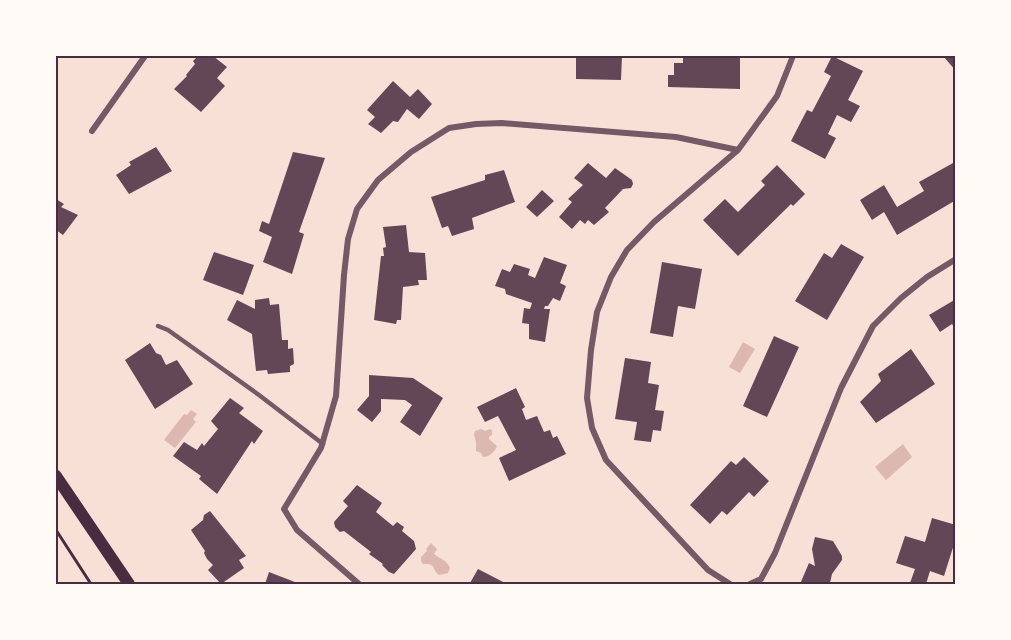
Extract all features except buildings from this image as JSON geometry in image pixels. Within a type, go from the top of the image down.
[{"type":"main road","points":[[56,476],[129,585]]},
{"type":"street","points":[[92,131],[145,56]]},
{"type":"street","points":[[730,585],[708,570],[606,460],[592,428],[587,398],[591,350],[597,312],[611,277],[627,250],[654,222],[738,150],[777,96],[793,56]]},
{"type":"street","points":[[359,585],[297,530],[284,509],[322,444],[336,396],[348,239],[357,209],[378,180],[411,152],[449,128],[476,124],[502,123],[676,137],[738,150]]},
{"type":"street","points":[[750,585],[761,579],[775,553],[841,388],[873,326],[918,284],[956,259]]},
{"type":"lane","points":[[158,326],[168,330],[258,394],[322,444]]},
{"type":"path","points":[[56,530],[91,585]]},
{"type":"shaded area","points":[[743,342],[755,349],[740,373],[729,367]]},
{"type":"shaded area","points":[[191,410],[197,414],[193,419],[196,422],[175,448],[164,440],[184,414],[187,415]]},
{"type":"shaded area","points":[[492,430],[489,439],[497,446],[491,454],[485,457],[476,451],[474,434],[475,431]]},
{"type":"shaded area","points":[[903,444],[912,457],[886,480],[875,467]]},
{"type":"shaded area","points":[[431,543],[437,549],[434,554],[449,565],[448,573],[439,575],[432,565],[423,564],[421,561],[421,557]]}]
